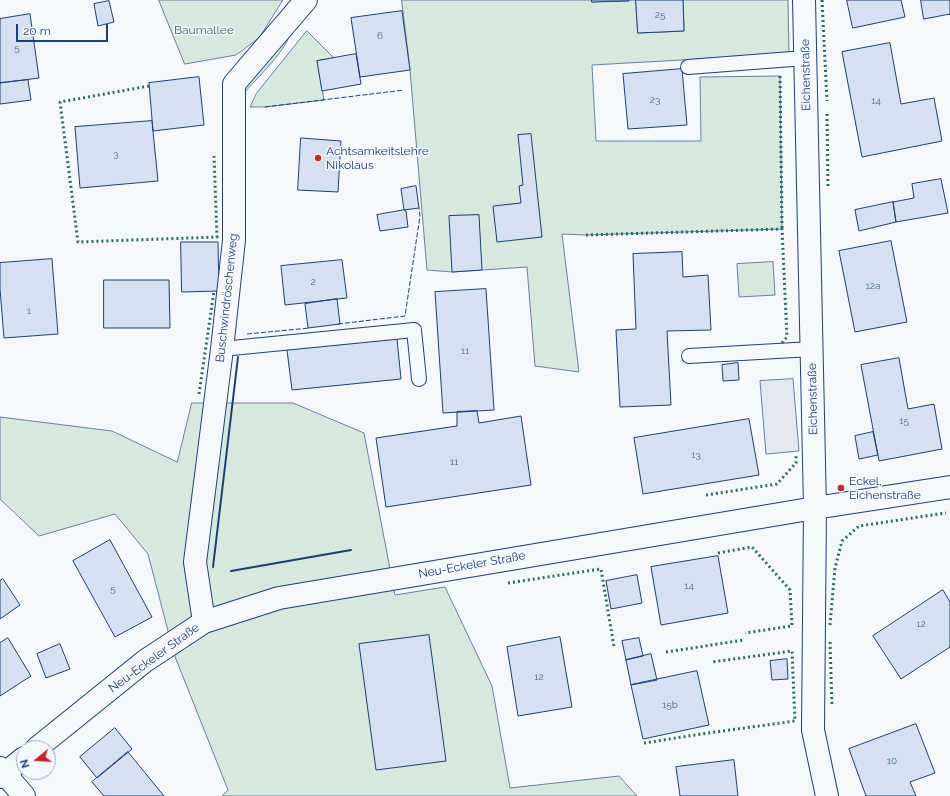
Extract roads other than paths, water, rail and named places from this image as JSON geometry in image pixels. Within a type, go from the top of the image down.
[{"type":"street","name":"Buschwindröschenweg","points":[[204,622],[195,562],[234,240],[234,84],[306,0]]},
{"type":"street","name":"Eichenstraße","points":[[804,0],[815,508],[813,730],[827,796]]},
{"type":"street","name":"Neu-Eckeler Straße","points":[[47,740],[145,661],[204,622],[279,598],[950,486]]},
{"type":"street","points":[[16,763],[2,773],[24,796]]},
{"type":"lane","points":[[688,67],[805,58]]},
{"type":"lane","points":[[222,349],[414,330],[418,379]]},
{"type":"lane","points":[[689,356],[812,349]]},
{"type":"place","name":"Achtsamkeitslehre Nikolaus","points":[[318,158]]},
{"type":"place","name":"Eckel, Eichenstraße","points":[[841,488]]},
{"type":"park label","name":"Baumallee","points":[[204,30]]}]
